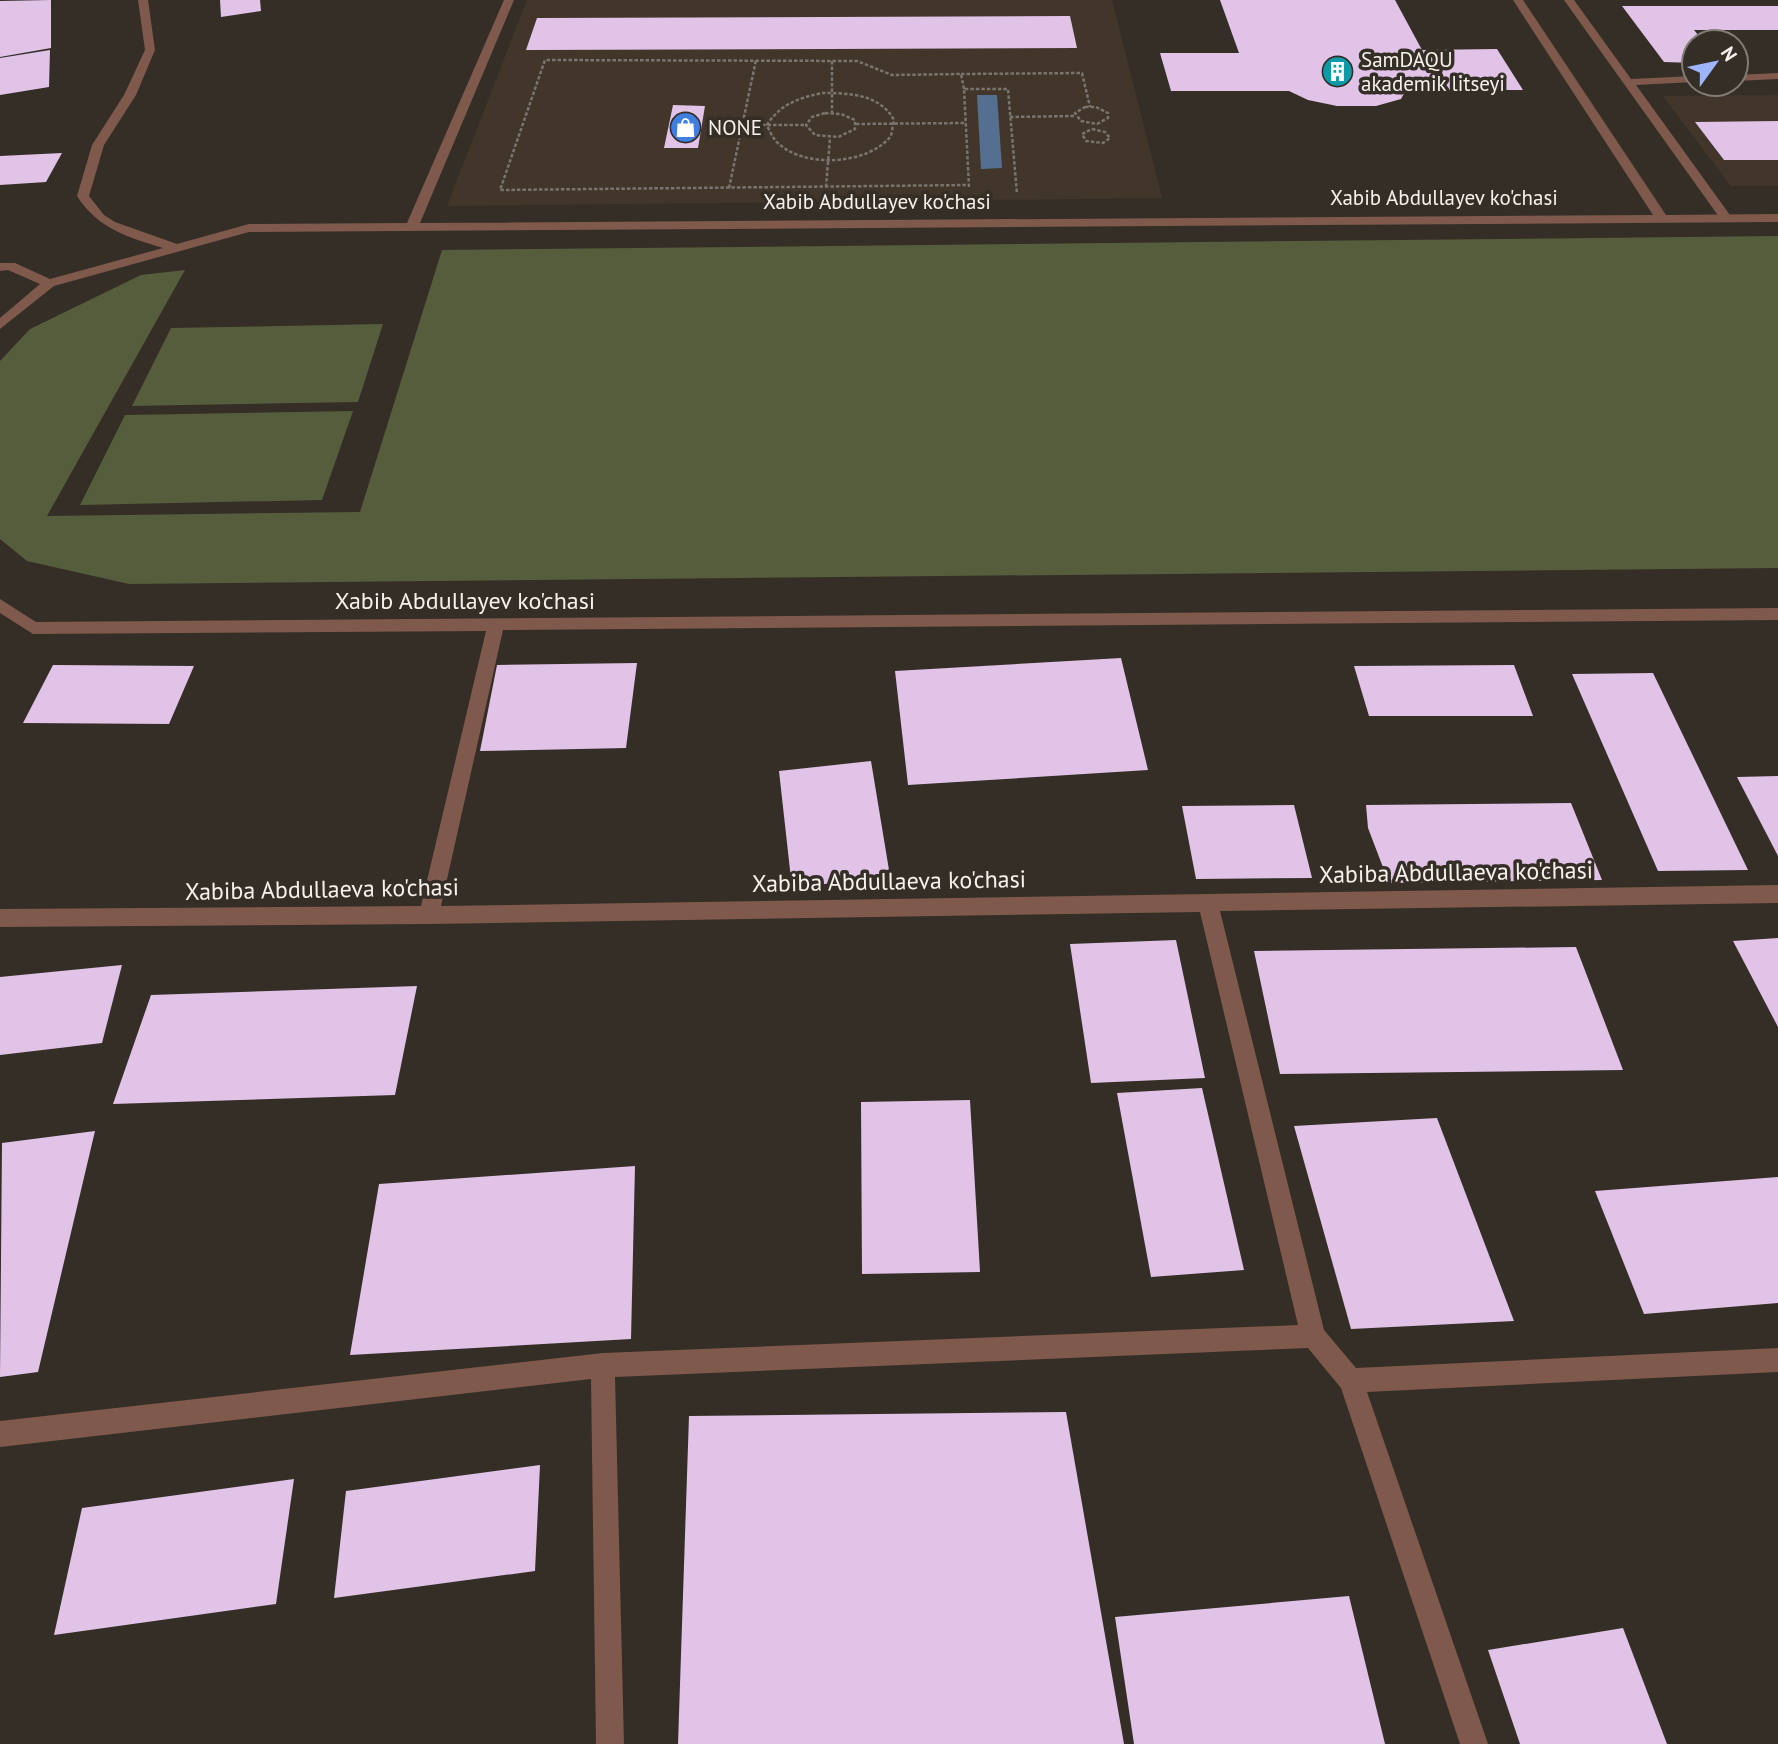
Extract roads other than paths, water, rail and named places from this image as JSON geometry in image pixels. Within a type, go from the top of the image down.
[{"type":"street","points":[[143,0],[150,50],[130,95],[98,145],[83,196],[90,211],[105,224],[177,248]]},
{"type":"street","points":[[412,227],[509,0]]},
{"type":"street","points":[[1518,0],[1662,219]]},
{"type":"street","points":[[1569,0],[1726,218]]},
{"type":"street","points":[[1750,77],[1778,76]]},
{"type":"street","points":[[1630,82],[1680,80]]},
{"type":"street","name":"Xabib Abdullayev ko'chasi","points":[[0,325],[49,283],[249,228],[1778,218]]},
{"type":"street","points":[[0,267],[9,266],[49,283]]},
{"type":"street","name":"Xabib Abdullayev ko'chasi","points":[[0,605],[33,628],[1778,614]]},
{"type":"street","points":[[429,915],[496,624]]},
{"type":"street","name":"Xabiba Abdullaeva ko'chasi","points":[[0,918],[429,915],[1778,894]]},
{"type":"street","points":[[1208,902],[1313,1336],[1351,1381],[1474,1744]]},
{"type":"street","points":[[0,1434],[603,1365],[1313,1336]]},
{"type":"street","points":[[1351,1381],[1778,1360]]},
{"type":"street","points":[[603,1365],[610,1744]]},
{"type":"water","points":[[977,95],[997,95],[1002,168],[981,169]]},
{"type":"place","name":"SamDAQU akademik litseyi","points":[[1338,71]]},
{"type":"place","name":"NONE","points":[[685,127]]}]
